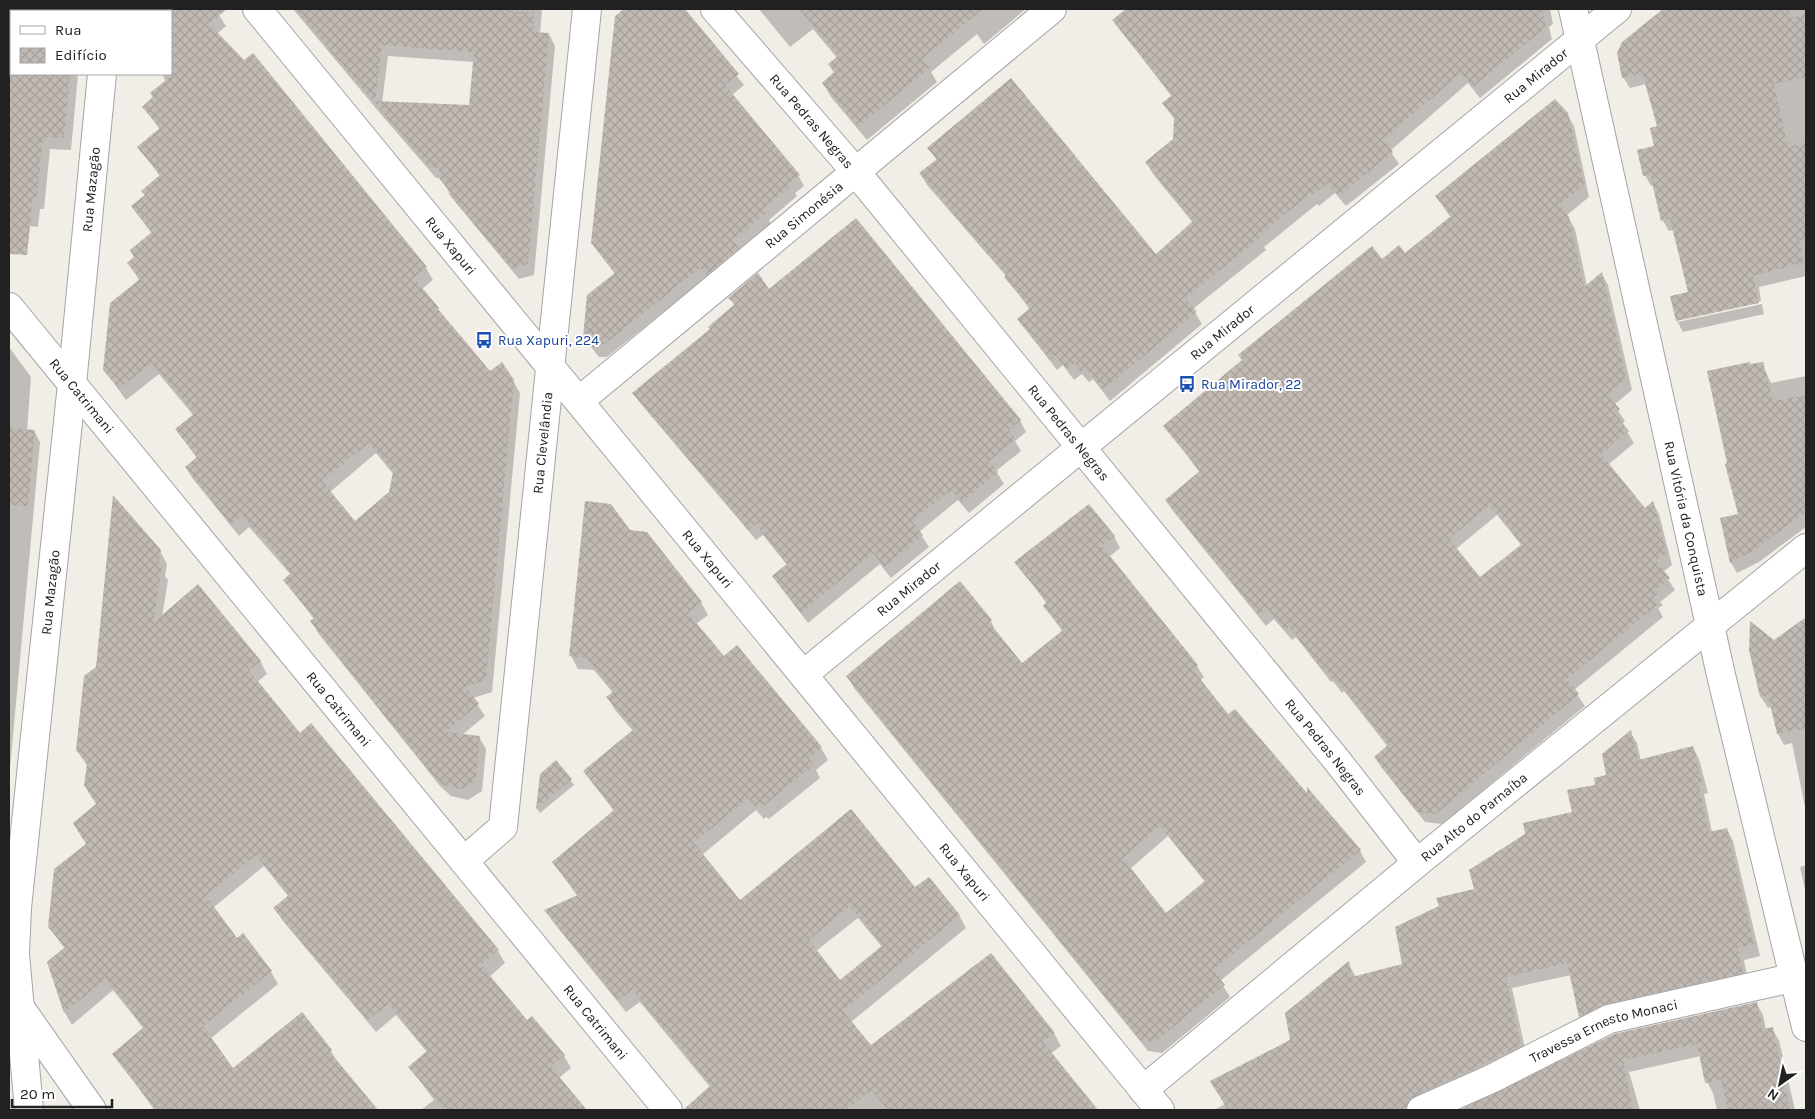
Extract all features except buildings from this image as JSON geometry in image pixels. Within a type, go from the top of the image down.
[{"type":"street","name":"Rua Xapuri","points":[[257,9],[1152,1100]]},
{"type":"street","name":"Rua Clevelândia","points":[[464,861],[503,827],[587,9]]},
{"type":"street","name":"Rua Pedras Negras","points":[[716,9],[855,171],[1335,758],[1417,863]]},
{"type":"street","name":"Rua Simonésia","points":[[579,401],[1052,9]]},
{"type":"street","name":"Rua Vitória da Conquista","points":[[1574,9],[1711,626],[1796,937],[1796,977],[1806,1027]]},
{"type":"street","name":"Rua Mirador","points":[[804,674],[1617,9]]},
{"type":"street","name":"Rua Mazagão","points":[[29,1110],[14,999],[16,908],[72,384],[102,75]]},
{"type":"street","name":"Rua Catrimani","points":[[9,307],[668,1110]]},
{"type":"street","name":"Rua Alto do Parnaíba","points":[[1152,1100],[1417,863],[1806,548]]},
{"type":"street","name":"Travessa Ernesto Monaci","points":[[1421,1110],[1491,1079],[1609,1019],[1796,977]]},
{"type":"street","points":[[14,999],[92,1110]]},
{"type":"place","name":"Rua Xapuri, 224","points":[[484,340]]},
{"type":"place","name":"Rua Mirador, 22","points":[[1187,384]]}]
